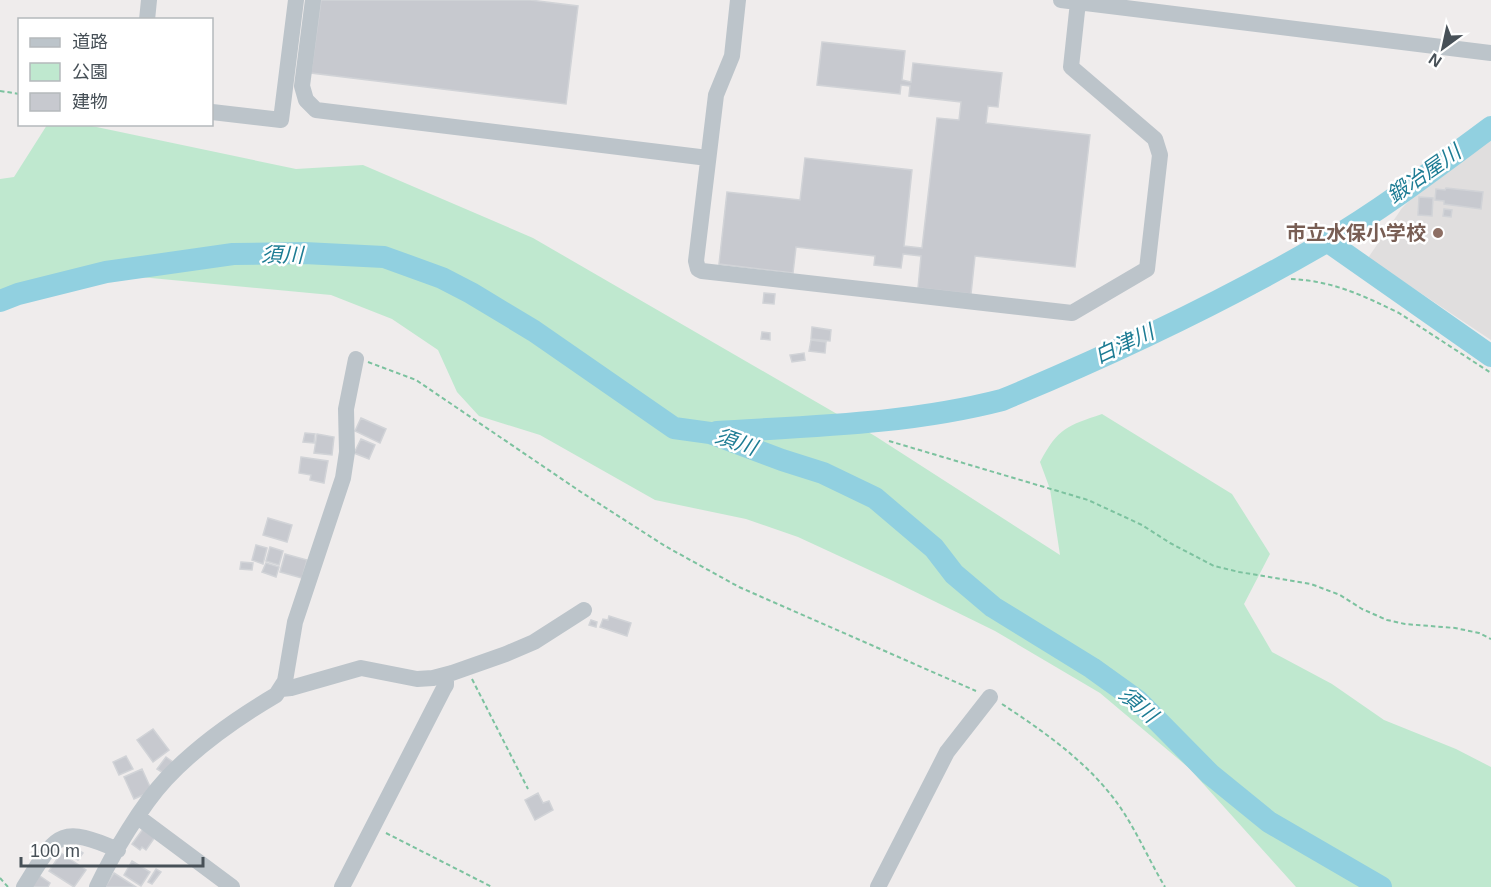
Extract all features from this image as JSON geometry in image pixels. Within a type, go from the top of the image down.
[{"type":"street","points":[[147,18],[149,0]]},
{"type":"street","points":[[213,112],[281,120],[296,0]]},
{"type":"street","points":[[313,0],[302,86],[306,100],[316,110],[708,159]]},
{"type":"street","points":[[738,0],[732,56],[716,95],[696,261],[698,269],[1072,313],[1147,269],[1160,155],[1155,139],[1071,67],[1078,2]]},
{"type":"street","points":[[1061,0],[1130,4],[1491,53]]},
{"type":"street","points":[[97,887],[153,795],[208,741],[276,695],[285,681],[295,622],[343,478],[346,452],[346,409],[356,359]]},
{"type":"street","points":[[281,689],[361,668],[417,679],[446,675],[534,642],[584,610]]},
{"type":"street","points":[[342,887],[446,685],[446,675]]},
{"type":"street","points":[[878,887],[947,752],[990,697]]},
{"type":"street","points":[[138,817],[232,887]]},
{"type":"street","points":[[24,887],[50,848],[60,838],[75,835],[118,850]]},
{"type":"path","points":[[0,91],[18,94]]},
{"type":"path","points":[[1291,279],[1315,280],[1329,284],[1399,313],[1491,373]]},
{"type":"path","points":[[356,359],[385,367],[416,380],[581,492],[666,546],[739,587],[990,697],[1051,736],[1100,783],[1122,810],[1165,887]]},
{"type":"path","points":[[889,441],[1088,500],[1142,525],[1214,566],[1311,584],[1387,620],[1405,624],[1455,628],[1479,633],[1491,639]]},
{"type":"path","points":[[467,669],[528,789]]},
{"type":"path","points":[[373,826],[492,887]]},
{"type":"path","points":[[0,878],[8,887]]},
{"type":"shaded area","name":"市立水保小学校","points":[[1485,123],[1491,124],[1491,340],[1368,258],[1402,208]]},
{"type":"green space","points":[[46,126],[92,126],[296,169],[363,165],[533,238],[875,436],[1060,555],[1050,489],[1040,462],[1058,435],[1072,425],[1102,414],[1232,494],[1270,554],[1244,604],[1272,652],[1332,684],[1384,720],[1456,749],[1491,767],[1491,887],[1296,887],[1189,768],[1100,693],[995,631],[798,537],[746,519],[655,500],[540,435],[479,416],[457,392],[438,350],[392,319],[331,295],[109,274],[0,298],[0,179],[14,177]]},
{"type":"building","points":[[321,0],[530,0],[578,6],[566,104],[311,73]]},
{"type":"building","points":[[822,42],[905,51],[902,80],[911,82],[913,63],[1002,73],[998,107],[988,106],[986,123],[1090,135],[1075,267],[975,256],[971,294],[918,288],[921,256],[903,254],[901,268],[874,265],[875,256],[796,247],[793,273],[719,264],[727,192],[800,200],[805,158],[912,170],[904,246],[922,248],[937,118],[959,120],[961,102],[909,96],[910,86],[901,85],[900,94],[817,85]]},
{"type":"building","points":[[1446,188],[1483,192],[1481,209],[1444,204],[1444,201],[1435,200],[1436,189],[1445,190]]},
{"type":"building","points":[[1419,197],[1433,198],[1432,216],[1418,215]]},
{"type":"building","points":[[1444,209],[1452,210],[1451,217],[1443,216]]},
{"type":"building","points":[[764,293],[775,294],[774,304],[763,303]]},
{"type":"building","points":[[812,327],[831,330],[830,341],[811,339]]},
{"type":"building","points":[[762,332],[770,333],[770,340],[761,339]]},
{"type":"building","points":[[811,340],[826,342],[825,353],[809,351]]},
{"type":"building","points":[[804,353],[805,360],[792,362],[790,355]]},
{"type":"building","points":[[361,418],[386,429],[380,443],[355,431]]},
{"type":"building","points":[[305,433],[315,434],[314,443],[303,442]]},
{"type":"building","points":[[317,434],[334,437],[332,455],[314,453]]},
{"type":"building","points":[[361,439],[375,445],[369,459],[354,453]]},
{"type":"building","points":[[301,457],[328,461],[324,483],[310,480],[311,475],[299,473]]},
{"type":"building","points":[[268,518],[292,525],[287,542],[263,535]]},
{"type":"building","points":[[256,545],[267,548],[263,564],[252,560]]},
{"type":"building","points":[[270,547],[283,551],[279,565],[266,561]]},
{"type":"building","points":[[285,554],[307,560],[302,578],[280,572]]},
{"type":"building","points":[[241,562],[253,563],[252,570],[240,569]]},
{"type":"building","points":[[266,563],[279,567],[276,577],[262,572]]},
{"type":"building","points":[[609,616],[631,623],[627,636],[600,627],[603,619],[608,620]]},
{"type":"building","points":[[591,620],[597,622],[596,627],[589,625]]},
{"type":"building","points":[[153,729],[169,750],[153,762],[137,740]]},
{"type":"building","points":[[126,756],[133,769],[119,775],[113,762]]},
{"type":"building","points":[[166,757],[173,762],[165,774],[157,769]]},
{"type":"building","points":[[142,769],[152,791],[134,799],[124,777]]},
{"type":"building","points":[[538,793],[543,803],[549,801],[553,810],[535,820],[525,800]]},
{"type":"building","points":[[143,829],[155,837],[146,850],[142,847],[140,850],[132,844]]},
{"type":"building","points":[[76,848],[83,853],[78,860],[71,856]]},
{"type":"building","points":[[61,853],[86,870],[74,887],[49,871]]},
{"type":"building","points":[[132,861],[150,872],[141,886],[124,875]]},
{"type":"building","points":[[156,869],[161,872],[152,884],[148,882]]},
{"type":"building","points":[[114,873],[136,887],[105,887]]},
{"type":"building","points":[[37,874],[50,883],[48,887],[32,887]]},
{"type":"waterway","name":"白津川","points":[[717,432],[825,426],[896,419],[1002,400],[1085,364],[1248,286],[1369,215],[1491,127]]},
{"type":"waterway","name":"白津川","points":[[1327,241],[1491,356]]},
{"type":"waterway","name":"須川","points":[[0,301],[18,294],[106,272],[233,254],[304,253],[384,257],[442,278],[534,331],[674,428],[710,433],[823,473],[875,498],[934,548],[954,574],[993,607],[1092,668],[1138,701],[1210,774],[1269,822],[1381,887]]},
{"type":"place","name":"市立水保小学校","points":[[1438,233]]},
{"type":"water label","name":"鍛冶屋川","points":[[1424,174]]}]
